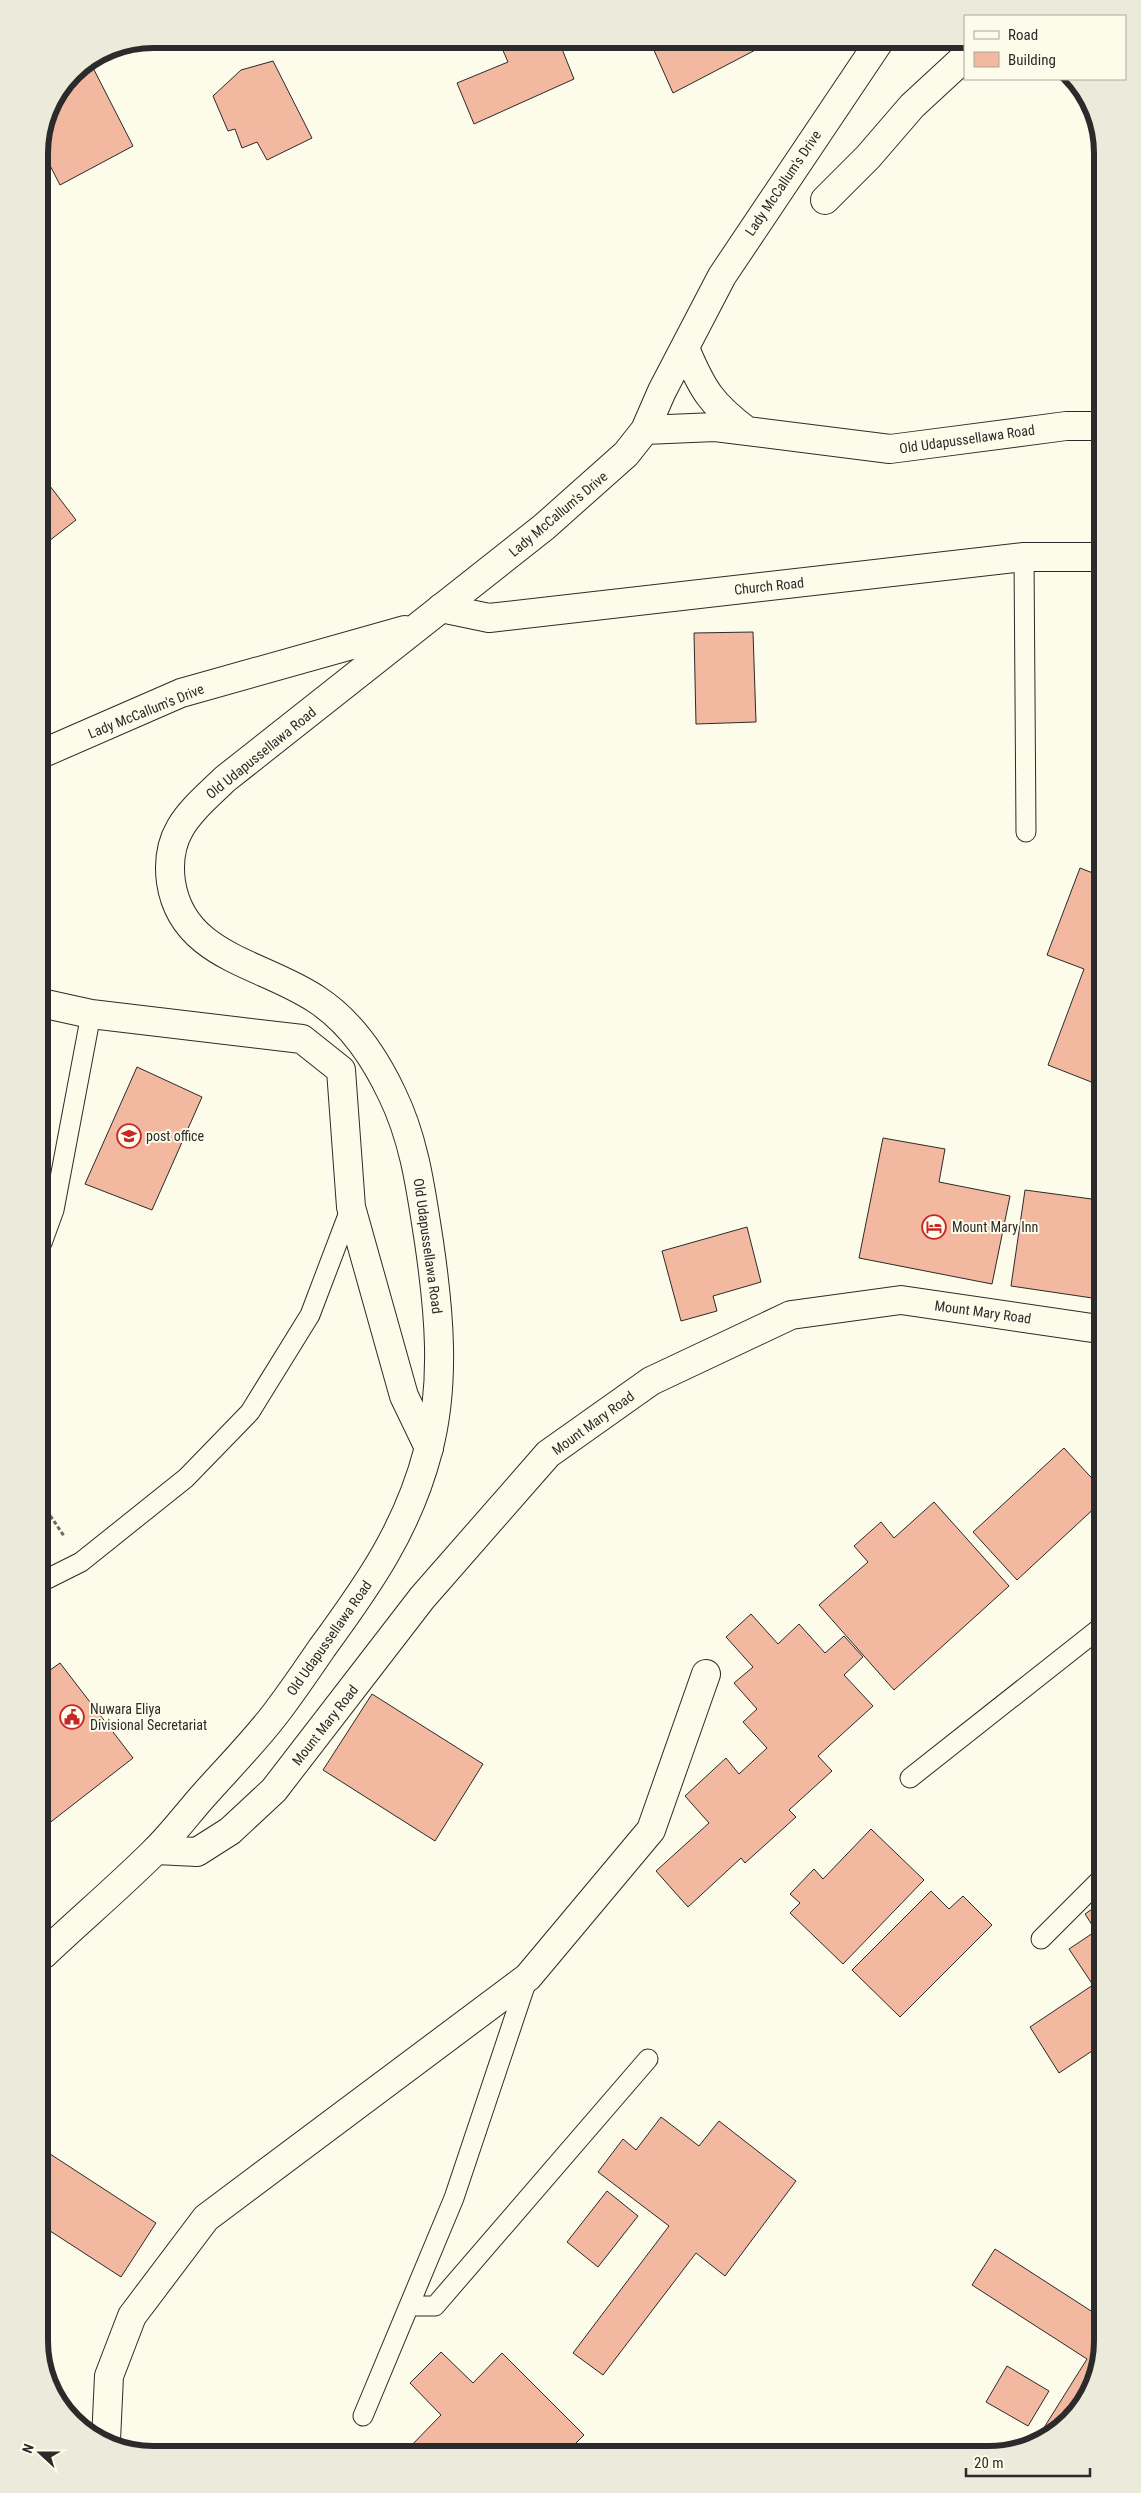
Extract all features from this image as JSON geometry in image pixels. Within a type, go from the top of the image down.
[{"type":"street","name":"Lady McCallum's Drive","points":[[48,751],[181,694],[418,627],[544,527],[603,477],[626,454],[645,430],[662,391],[722,276],[875,48]]},
{"type":"street","points":[[824,200],[868,157],[912,106],[964,58]]},
{"type":"street","name":"Old Udapussellawa Road","points":[[685,348],[710,398],[722,413],[748,432]]},
{"type":"street","name":"Old Udapussellawa Road","points":[[645,430],[715,427],[890,449],[1066,426],[1094,426]]},
{"type":"street","name":"Church Road","points":[[441,608],[489,618],[1024,557],[1094,557]]},
{"type":"street","name":"Old Udapussellawa Road","points":[[48,1950],[156,1850],[274,1716],[360,1596],[392,1546],[416,1494],[429,1448],[438,1400],[439,1367],[433,1265],[420,1184],[409,1133],[391,1092],[369,1053],[347,1024],[318,999],[216,949],[196,934],[182,920],[173,898],[169,870],[172,840],[195,808],[225,779],[418,627]]},
{"type":"street","points":[[48,1005],[91,1014],[302,1040],[341,1070],[351,1207],[404,1396],[429,1448]]},
{"type":"street","name":"Mount Mary Road","points":[[156,1850],[197,1852],[230,1831],[274,1790],[422,1598],[548,1454],[650,1381],[790,1315],[901,1300],[1094,1327]]},
{"type":"street","points":[[106,2435],[109,2376],[132,2316],[206,2218],[528,1977],[651,1830],[706,1674]]},
{"type":"lane","points":[[1024,557],[1026,832]]},
{"type":"lane","points":[[48,1226],[54,1210],[91,1014]]},
{"type":"lane","points":[[48,1578],[80,1562],[186,1478],[250,1412],[310,1315],[351,1207]]},
{"type":"lane","points":[[910,1778],[1094,1633]]},
{"type":"lane","points":[[1041,1939],[1094,1886]]},
{"type":"lane","points":[[363,2416],[454,2198],[528,1977]]},
{"type":"lane","points":[[409,2306],[435,2306],[648,2059]]},
{"type":"path","points":[[48,1514],[80,1562]]},
{"type":"building","points":[[502,48],[562,48],[574,79],[474,124],[457,83],[508,62]]},
{"type":"building","points":[[653,48],[759,48],[673,93]]},
{"type":"building","points":[[273,61],[312,138],[267,160],[257,142],[242,148],[235,129],[228,131],[213,96],[241,70]]},
{"type":"building","points":[[92,66],[133,146],[60,185],[48,162],[51,125],[55,112],[65,94],[73,83]]},
{"type":"building","points":[[48,483],[76,520],[48,542]]},
{"type":"building","points":[[753,632],[756,722],[696,724],[694,633]]},
{"type":"building","points":[[1080,868],[1094,873],[1094,1083],[1048,1065],[1084,969],[1047,955]]},
{"type":"building","points":[[137,1067],[202,1097],[152,1210],[85,1184]]},
{"type":"building","name":"Mount Mary Inn","points":[[883,1138],[945,1149],[939,1182],[1010,1196],[992,1284],[859,1258]]},
{"type":"building","points":[[1025,1190],[1094,1199],[1094,1298],[1011,1286]]},
{"type":"building","points":[[747,1227],[761,1282],[713,1296],[717,1311],[681,1321],[662,1251]]},
{"type":"building","points":[[1064,1448],[1094,1480],[1094,1509],[1017,1580],[973,1532]]},
{"type":"building","points":[[934,1502],[1009,1586],[894,1690],[819,1605],[868,1562],[854,1546],[881,1522],[894,1538]]},
{"type":"building","points":[[751,1614],[778,1644],[799,1624],[825,1653],[844,1636],[863,1657],[844,1675],[873,1706],[818,1756],[832,1771],[789,1810],[796,1817],[745,1863],[741,1858],[688,1907],[656,1871],[709,1823],[685,1796],[726,1758],[739,1774],[767,1748],[743,1722],[757,1709],[734,1683],[753,1667],[726,1637]]},
{"type":"building","name":"Nuwara Eliya Divisional Secretariat","points":[[60,1663],[133,1758],[48,1824],[48,1671]]},
{"type":"building","points":[[372,1694],[483,1764],[435,1841],[323,1770]]},
{"type":"building","points":[[871,1829],[924,1880],[843,1964],[790,1913],[800,1903],[790,1894],[814,1869],[823,1879]]},
{"type":"building","points":[[931,1891],[949,1909],[963,1896],[992,1925],[900,2017],[852,1970]]},
{"type":"building","points":[[1094,1908],[1094,1928],[1085,1914]]},
{"type":"building","points":[[1094,1932],[1094,2050],[1059,2073],[1030,2027],[1093,1985],[1069,1949]]},
{"type":"building","points":[[661,2117],[699,2146],[719,2121],[796,2181],[725,2276],[696,2253],[603,2375],[573,2353],[669,2226],[598,2172],[623,2139],[636,2150]]},
{"type":"building","points":[[48,2153],[156,2223],[121,2277],[48,2230]]},
{"type":"building","points":[[607,2191],[638,2216],[598,2267],[567,2242]]},
{"type":"building","points":[[995,2249],[1094,2313],[1093,2355],[1086,2381],[1072,2405],[1053,2424],[1042,2430],[1087,2359],[972,2285]]},
{"type":"building","points":[[441,2352],[473,2383],[502,2353],[584,2435],[573,2446],[412,2445],[441,2415],[410,2383]]},
{"type":"building","points":[[1007,2366],[1049,2391],[1028,2426],[986,2402]]},
{"type":"place","name":"post office","points":[[129,1136]]},
{"type":"place","name":"Mount Mary Inn","points":[[934,1227]]},
{"type":"place","name":"Nuwara Eliya Divisional Secretariat","points":[[72,1717]]}]
